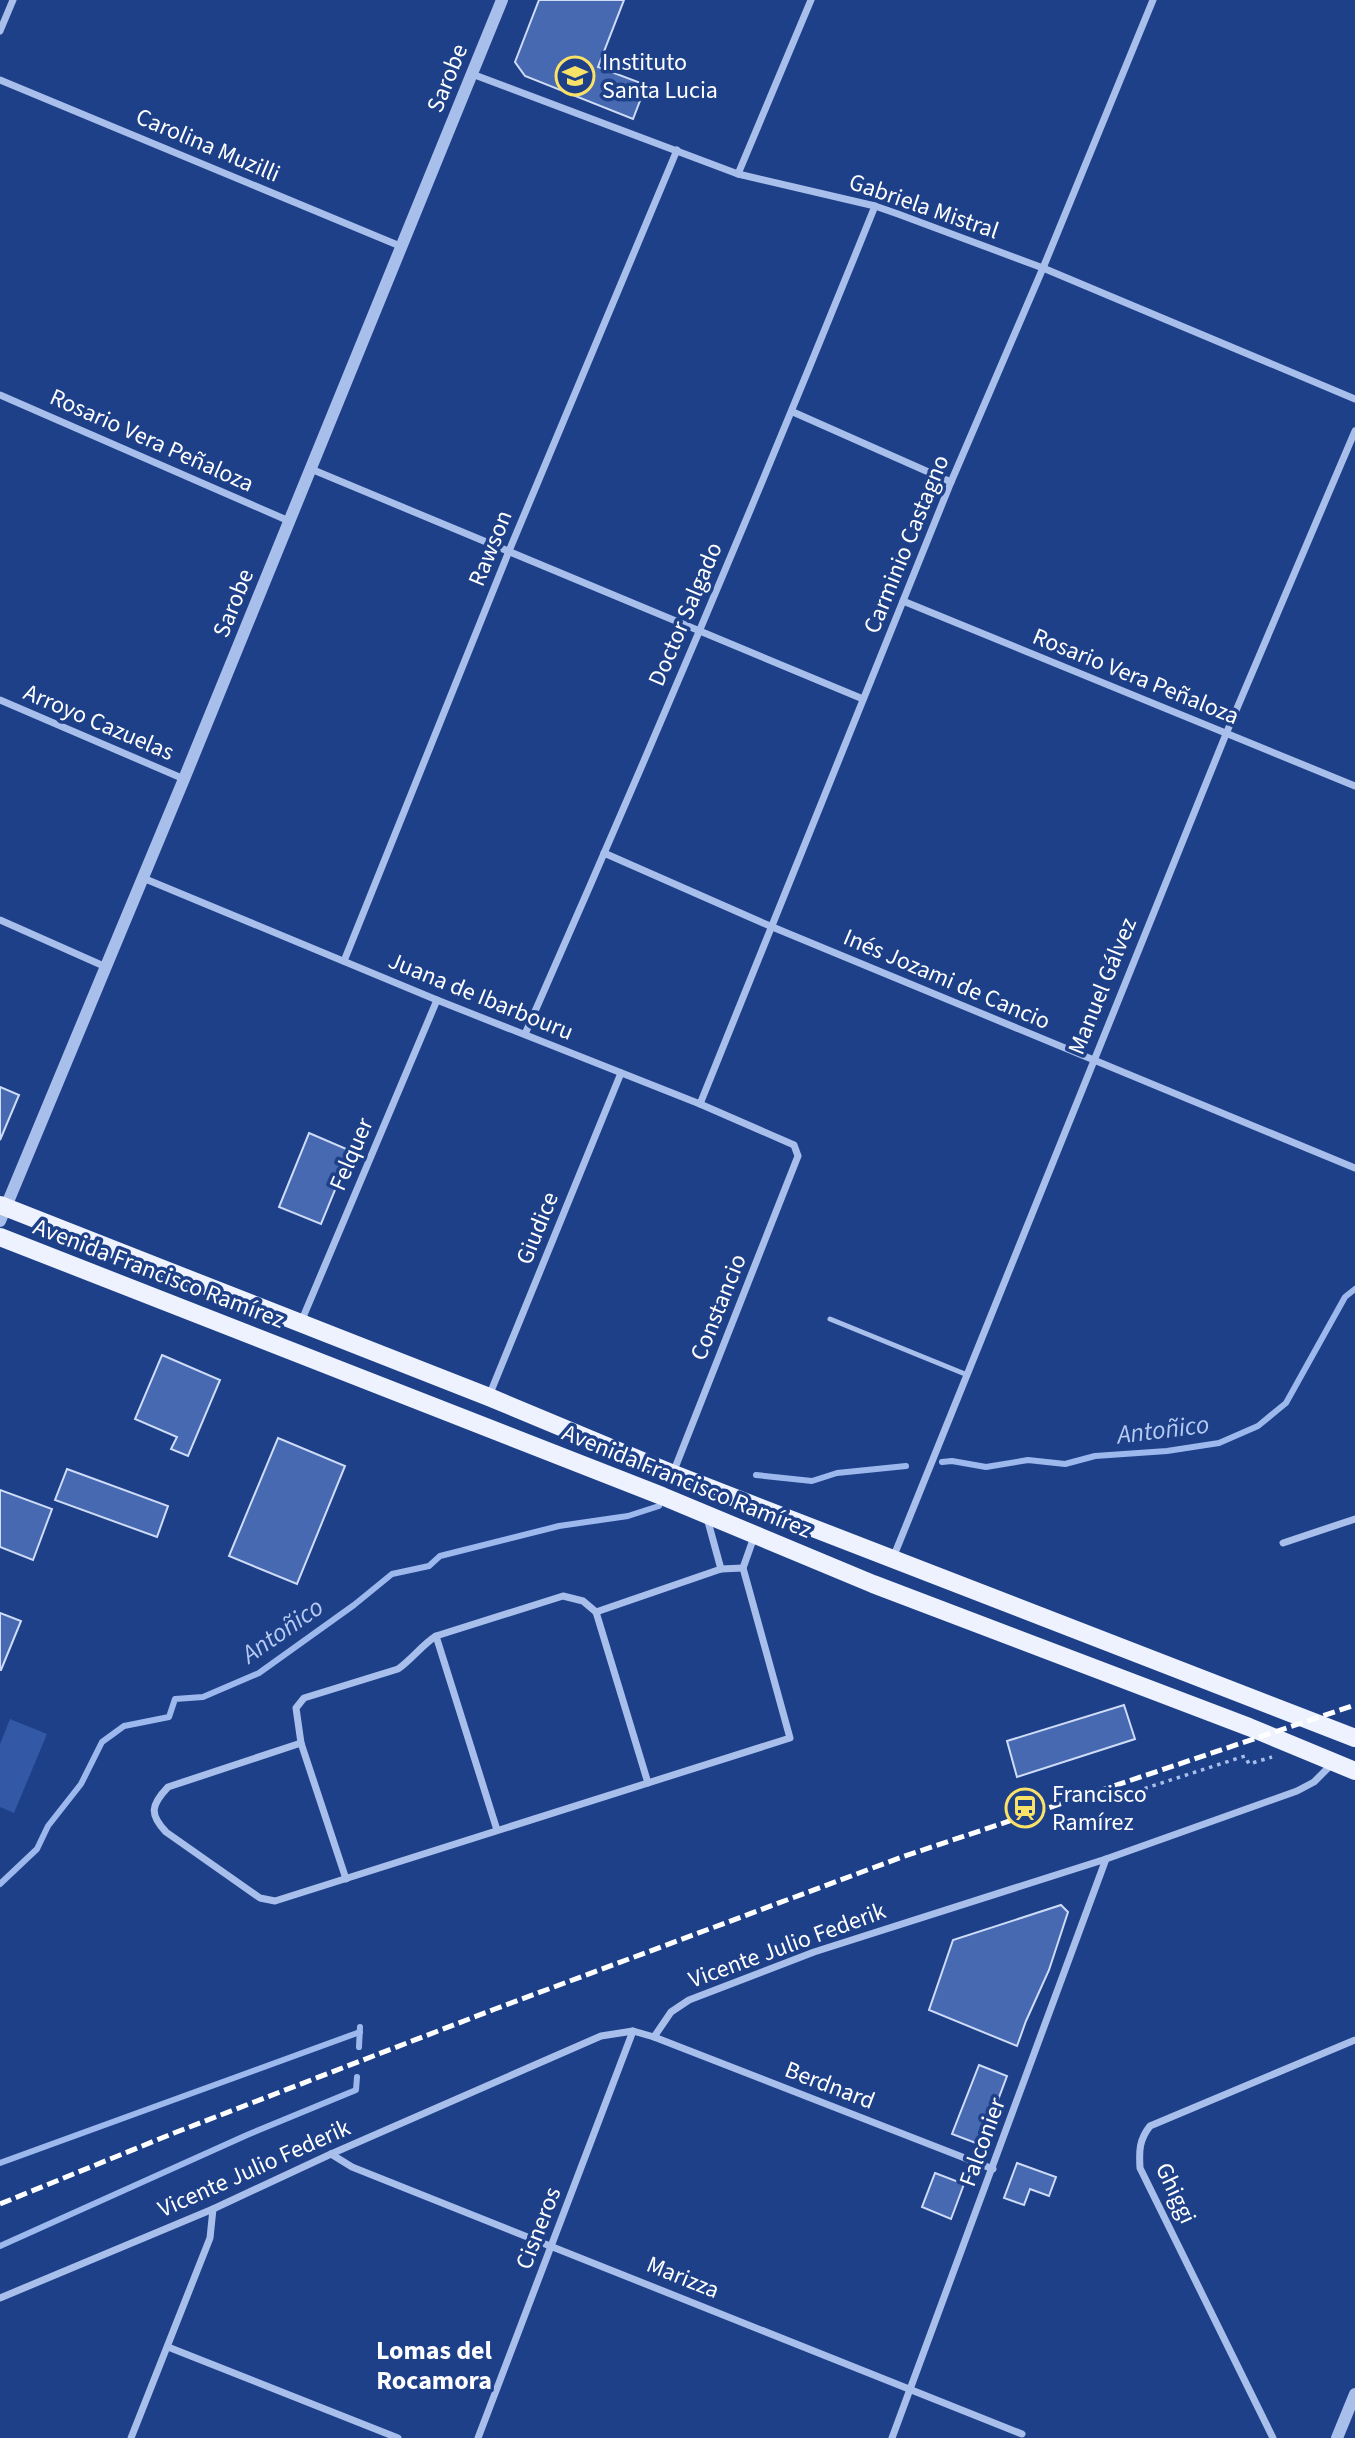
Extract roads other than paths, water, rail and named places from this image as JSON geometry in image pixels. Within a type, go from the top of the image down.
[{"type":"main road","name":"Avenida Francisco Ramírez","points":[[2,1211],[301,1322],[489,1396],[673,1473],[1355,1738]]},
{"type":"main road","name":"Avenida Francisco Ramírez","points":[[0,1237],[706,1514],[873,1584],[1355,1771]]},
{"type":"street","points":[[0,31],[13,0]]},
{"type":"street","name":"Sarobe","points":[[2,1211],[184,779],[502,0]]},
{"type":"street","points":[[738,174],[811,0]]},
{"type":"street","name":"Carminio Castagno","points":[[700,1104],[951,482],[1043,268],[1153,0]]},
{"type":"street","name":"Gabriela Mistral","points":[[472,74],[738,174],[875,206],[1043,268],[1355,399]]},
{"type":"street","name":"Carolina Muzilli","points":[[1,83],[400,246]]},
{"type":"street","name":"Rawson","points":[[344,961],[509,551],[677,150]]},
{"type":"street","name":"Doctor Salgado","points":[[524,1034],[793,412],[875,206]]},
{"type":"street","name":"Rosario Vera Peñaloza","points":[[0,395],[289,521]]},
{"type":"street","points":[[793,412],[951,482]]},
{"type":"street","name":"Manuel Gálvez","points":[[892,1559],[1226,734],[1355,431]]},
{"type":"street","points":[[311,470],[863,699]]},
{"type":"street","name":"Rosario Vera Peñaloza","points":[[903,601],[1355,786]]},
{"type":"street","name":"Arroyo Cazuelas","points":[[0,700],[184,779]]},
{"type":"street","name":"Inés Jozami de Cancio","points":[[604,853],[770,926],[1355,1168]]},
{"type":"street","name":"Juana de Ibarbouru","points":[[143,878],[437,1000],[700,1104],[794,1145],[798,1156]]},
{"type":"street","points":[[0,920],[106,967]]},
{"type":"street","name":"Felquer","points":[[301,1322],[437,1000]]},
{"type":"street","name":"Giudice","points":[[489,1396],[621,1073]]},
{"type":"street","name":"Constancio","points":[[673,1473],[798,1156]]},
{"type":"street","points":[[706,1514],[721,1569]]},
{"type":"street","points":[[1283,1543],[1355,1519]]},
{"type":"street","points":[[301,1743],[168,1787],[158,1797],[153,1810],[155,1821],[166,1832],[260,1898],[275,1901],[790,1738],[743,1569],[755,1534]]},
{"type":"street","points":[[596,1612],[721,1569],[743,1569]]},
{"type":"street","points":[[346,1879],[301,1743],[296,1708],[304,1698],[398,1669],[436,1636],[563,1596],[583,1601],[596,1612],[648,1783]]},
{"type":"street","points":[[436,1636],[497,1830]]},
{"type":"street","name":"Vicente Julio Federik","points":[[0,2298],[213,2210],[331,2154],[601,2036],[633,2031],[654,2037],[671,2012],[689,2000],[814,1952],[1106,1859],[1297,1791],[1314,1782],[1334,1763]]},
{"type":"street","name":"Falconier","points":[[891,2438],[1106,1859]]},
{"type":"street","name":"Cisneros","points":[[478,2438],[633,2031]]},
{"type":"street","name":"Berdnard","points":[[654,2037],[993,2169]]},
{"type":"street","name":"Ghiggi","points":[[1273,2438],[1140,2168],[1139,2147],[1142,2136],[1150,2126],[1355,2040]]},
{"type":"street","name":"Marizza","points":[[331,2154],[352,2167],[1022,2434]]},
{"type":"street","points":[[131,2438],[210,2238],[213,2210]]},
{"type":"street","points":[[168,2347],[398,2438]]},
{"type":"street","points":[[1337,2438],[1355,2393]]},
{"type":"lane","points":[[830,1319],[965,1374]]},
{"type":"waterway","name":"Antoñico","points":[[942,1462],[952,1461],[986,1467],[1028,1460],[1065,1464],[1095,1456],[1167,1451],[1219,1443],[1258,1426],[1286,1403],[1345,1297],[1355,1289]]},
{"type":"waterway","name":"Antoñico","points":[[756,1475],[812,1481],[837,1473],[906,1466]]},
{"type":"waterway","name":"Antoñico","points":[[0,1884],[37,1849],[48,1826],[81,1784],[102,1742],[124,1726],[169,1717],[175,1699],[203,1697],[259,1673],[354,1605],[392,1574],[429,1566],[440,1556],[559,1526],[628,1516],[659,1506]]},
{"type":"waterway","points":[[359,2047],[360,2027]]},
{"type":"waterway","points":[[0,2163],[360,2032]]},
{"type":"waterway","points":[[0,2246],[247,2135],[356,2090],[357,2077]]},
{"type":"railway","points":[[0,2204],[174,2133],[495,2009],[902,1857],[1355,1705]]},
{"type":"place","name":"Instituto Santa Lucia","points":[[575,76]]},
{"type":"place","name":"Francisco Ramírez","points":[[1025,1808]]},
{"type":"district","name":"Lomas del Rocamora","points":[[434,2365]]}]
